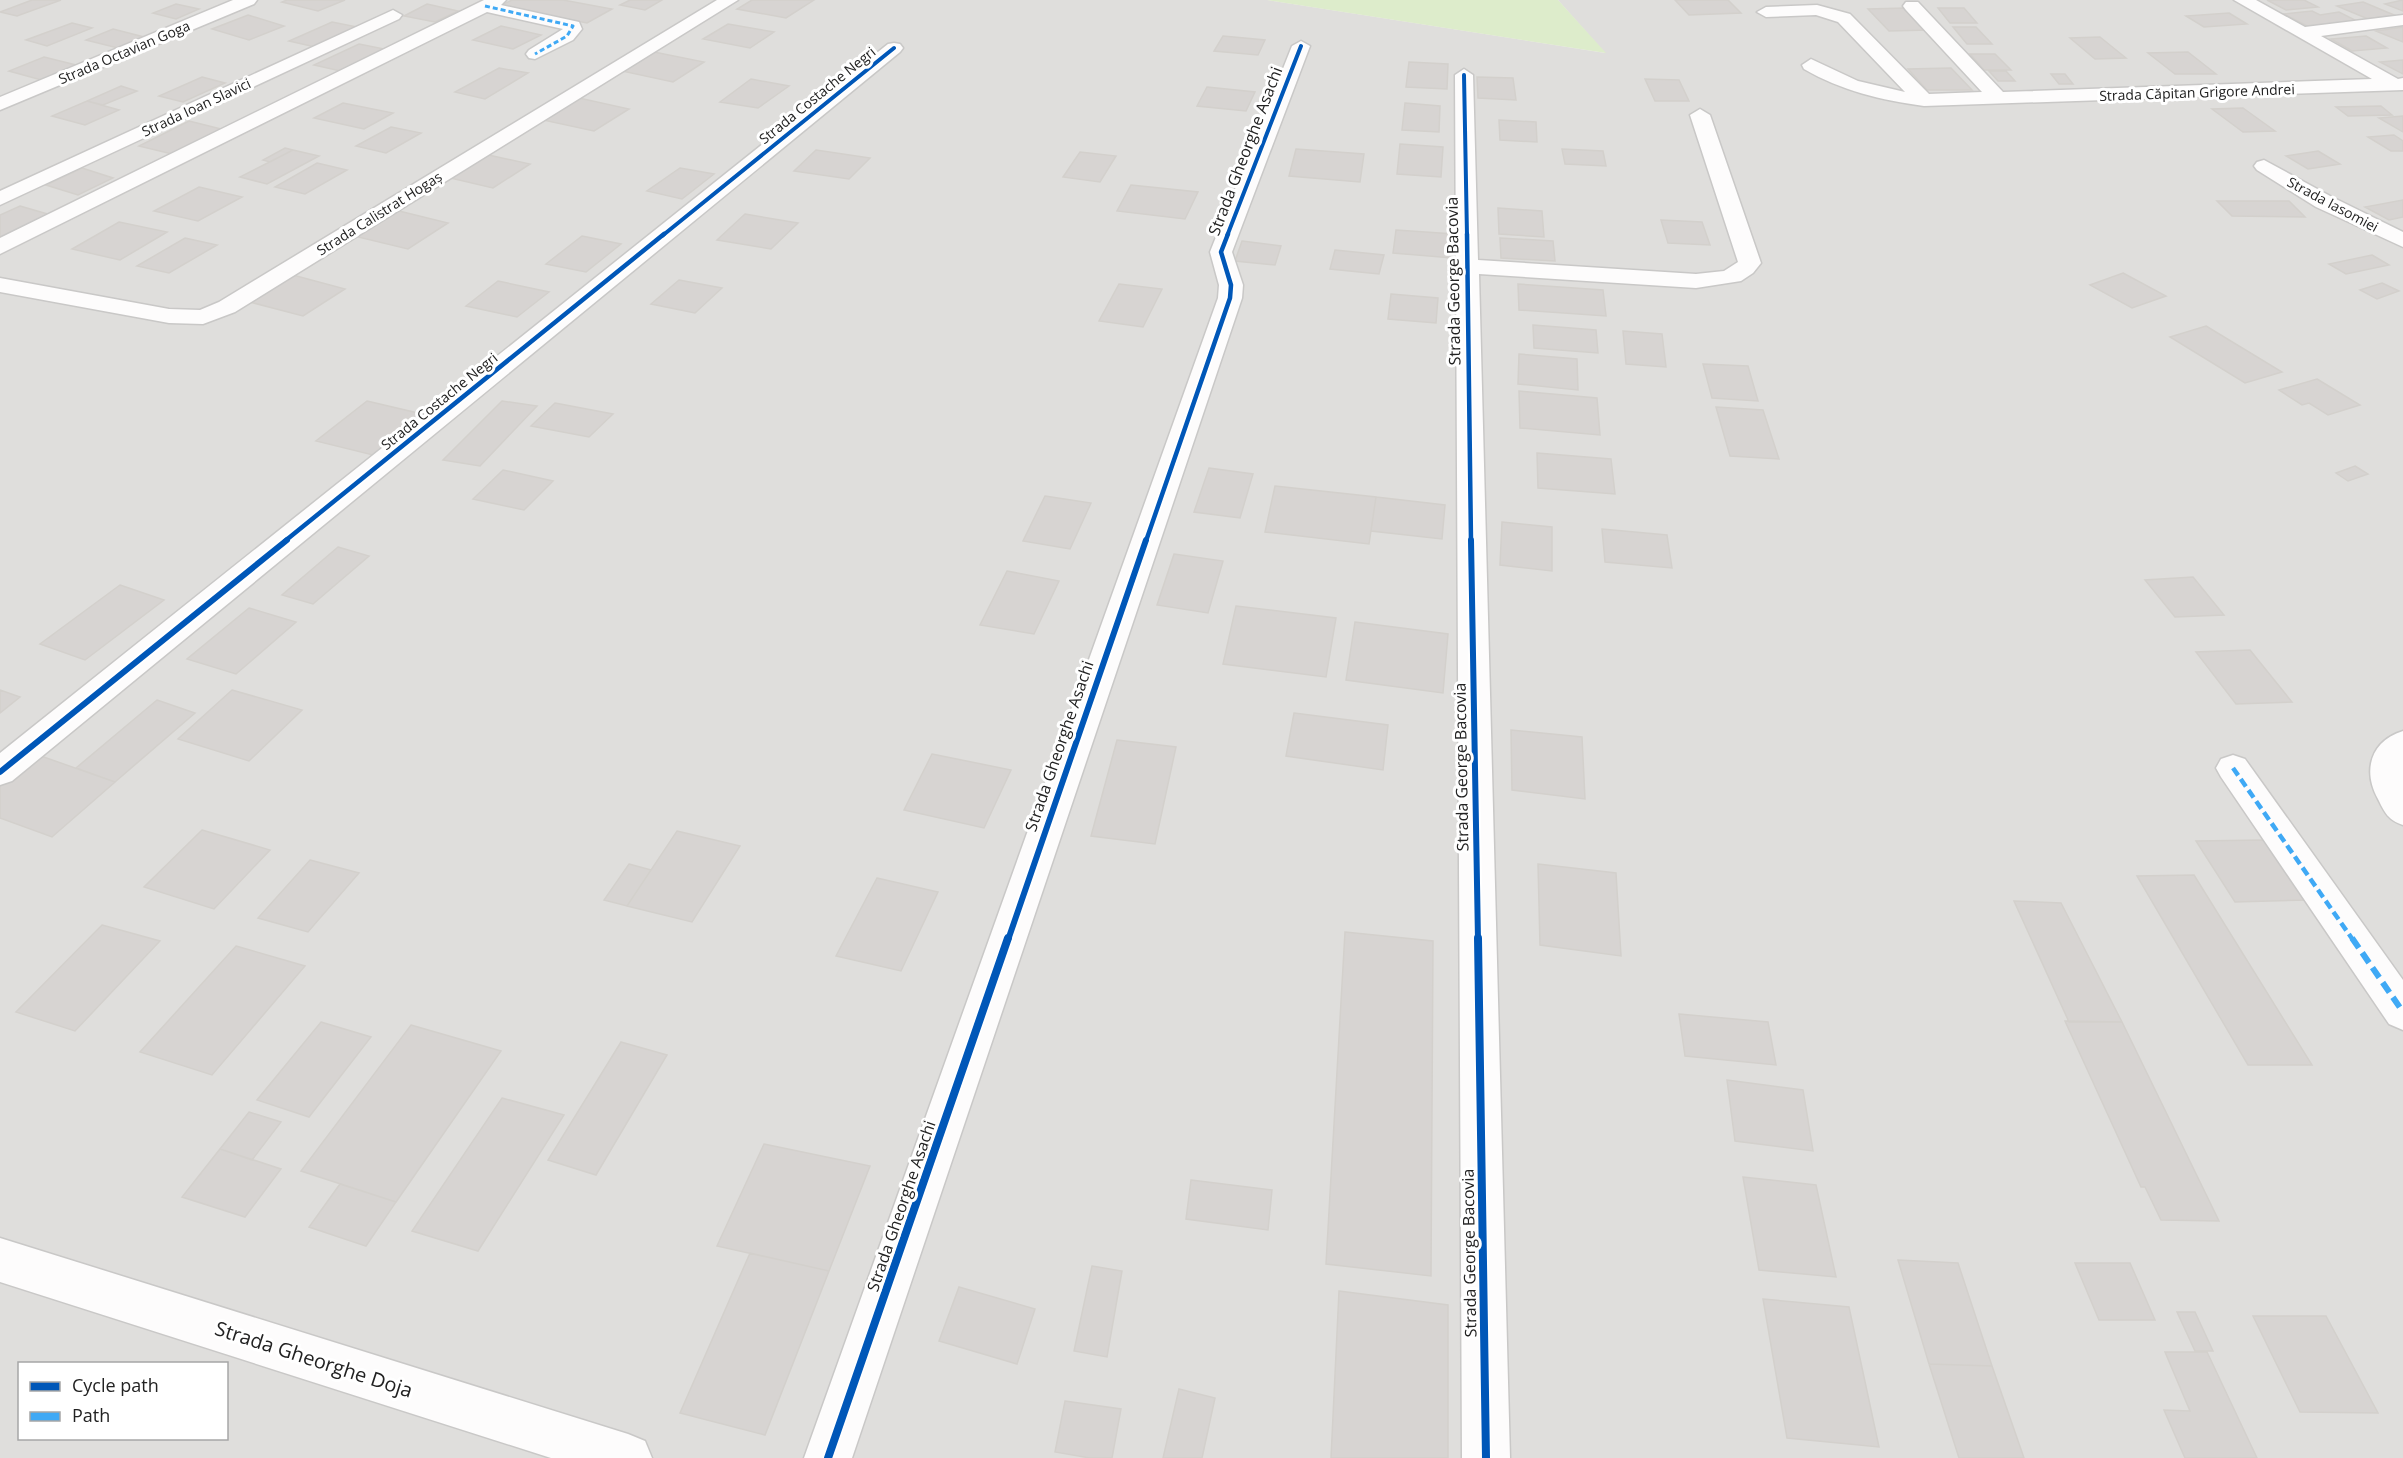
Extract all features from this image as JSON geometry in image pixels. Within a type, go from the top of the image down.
[{"type":"street","name":"Strada Octavian Goga","points":[[0,104],[248,0]]},
{"type":"street","name":"Strada Calistrat Hogaș","points":[[0,285],[168,316],[203,316],[226,308],[729,0]]},
{"type":"street","name":"Strada Căpitan Grigore Andrei","points":[[2243,0],[2400,86]]},
{"type":"street","points":[[0,247],[491,3],[573,26],[567,36],[535,54]]},
{"type":"street","points":[[1912,6],[1998,98]]},
{"type":"street","points":[[1766,12],[1817,10],[1844,18],[1924,100]]},
{"type":"street","name":"Strada Ioan Slavici","points":[[0,199],[393,15]]},
{"type":"street","points":[[2301,33],[2403,20]]},
{"type":"street","name":"Strada Gheorghe Asachi","points":[[828,1458],[1230,298],[1231,285],[1221,252],[1301,46]]},
{"type":"street","name":"Strada Costache Negri","points":[[0,772],[894,48]]},
{"type":"street","name":"Strada Căpitan Grigore Andrei","points":[[1811,65],[1831,79],[1855,88],[1924,100],[2400,86]]},
{"type":"street","name":"Strada George Bacovia","points":[[1464,75],[1486,1458]]},
{"type":"street","points":[[1466,266],[1696,281],[1724,279],[1744,272],[1750,263],[1700,115]]},
{"type":"street","name":"Strada Iasomiei","points":[[2264,166],[2324,202],[2403,240]]},
{"type":"street","points":[[2403,744],[2395,748],[2387,759],[2386,779],[2396,802],[2403,811]]},
{"type":"street","points":[[2233,768],[2403,1012]]},
{"type":"street","name":"Strada Gheorghe Doja","points":[[0,1260],[627,1458]]},
{"type":"shaded area","points":[[0,0],[1267,0],[1605,53],[1558,0],[2403,0],[2403,1458],[0,1458]]},
{"type":"green space","points":[[1267,0],[1558,0],[1606,53]]},
{"type":"building","points":[[32,0],[61,0],[17,16],[0,12]]},
{"type":"building","points":[[287,0],[345,0],[318,11],[282,2]]},
{"type":"building","points":[[512,0],[563,0],[612,9],[587,23],[500,6]]},
{"type":"building","points":[[630,0],[662,0],[645,10],[620,5]]},
{"type":"building","points":[[752,0],[814,0],[786,18],[737,9]]},
{"type":"building","points":[[1675,0],[1728,0],[1741,13],[1689,15]]},
{"type":"building","points":[[2267,0],[2304,0],[2318,7],[2286,10]]},
{"type":"building","points":[[2403,0],[2403,11],[2385,4]]},
{"type":"building","points":[[2363,2],[2394,15],[2368,19],[2337,6]]},
{"type":"building","points":[[176,4],[199,9],[176,19],[153,13]]},
{"type":"building","points":[[427,4],[458,11],[435,22],[404,16]]},
{"type":"building","points":[[1906,8],[1928,30],[1889,31],[1868,9]]},
{"type":"building","points":[[1938,8],[1964,8],[1977,23],[1950,23]]},
{"type":"building","points":[[2312,11],[2320,15],[2339,12],[2357,21],[2309,27],[2284,14]]},
{"type":"building","points":[[2229,13],[2247,24],[2204,27],[2186,16]]},
{"type":"building","points":[[248,15],[284,26],[249,40],[212,29]]},
{"type":"building","points":[[332,22],[357,27],[315,47],[289,41]]},
{"type":"building","points":[[72,23],[92,28],[47,46],[26,40]]},
{"type":"building","points":[[728,24],[774,32],[750,48],[703,39]]},
{"type":"building","points":[[501,26],[541,35],[513,49],[473,40]]},
{"type":"building","points":[[1953,27],[1976,27],[1992,44],[1967,44]]},
{"type":"building","points":[[2403,27],[2403,42],[2376,31]]},
{"type":"building","points":[[113,29],[148,38],[122,49],[86,40]]},
{"type":"building","points":[[1223,36],[1265,40],[1258,55],[1214,51]]},
{"type":"building","points":[[2366,36],[2387,48],[2352,51],[2331,39]]},
{"type":"building","points":[[2100,37],[2126,58],[2095,59],[2070,38]]},
{"type":"building","points":[[359,44],[389,50],[345,72],[314,65]]},
{"type":"building","points":[[654,52],[704,62],[673,82],[622,71]]},
{"type":"building","points":[[2188,52],[2216,74],[2175,74],[2148,53]]},
{"type":"building","points":[[1970,54],[1995,54],[2011,70],[1984,70]]},
{"type":"building","points":[[44,57],[80,66],[45,81],[9,71]]},
{"type":"building","points":[[2403,60],[2403,74],[2380,62]]},
{"type":"building","points":[[1409,62],[1448,64],[1447,89],[1406,87]]},
{"type":"building","points":[[499,68],[528,73],[485,99],[455,92]]},
{"type":"building","points":[[1951,68],[1972,90],[1927,90],[1908,69]]},
{"type":"building","points":[[1989,71],[2006,71],[2015,81],[1998,81]]},
{"type":"building","points":[[2051,74],[2065,74],[2073,84],[2059,84]]},
{"type":"building","points":[[202,77],[225,83],[183,102],[159,96]]},
{"type":"building","points":[[1477,77],[1513,78],[1516,100],[1478,98]]},
{"type":"building","points":[[751,79],[789,86],[758,108],[720,102]]},
{"type":"building","points":[[1645,79],[1679,80],[1689,101],[1655,101]]},
{"type":"building","points":[[121,86],[137,91],[103,105],[87,101]]},
{"type":"building","points":[[1207,87],[1255,92],[1246,111],[1197,106]]},
{"type":"building","points":[[579,98],[629,109],[594,131],[543,120]]},
{"type":"building","points":[[87,101],[119,110],[85,125],[52,116]]},
{"type":"building","points":[[343,103],[393,113],[364,129],[314,118]]},
{"type":"building","points":[[1405,103],[1440,106],[1439,132],[1402,130]]},
{"type":"building","points":[[2381,106],[2392,115],[2348,116],[2336,107]]},
{"type":"building","points":[[2243,108],[2275,131],[2243,132],[2212,109]]},
{"type":"building","points":[[2403,116],[2403,132],[2379,118]]},
{"type":"building","points":[[1499,120],[1536,122],[1537,142],[1500,140]]},
{"type":"building","points":[[189,121],[221,129],[172,154],[139,146]]},
{"type":"building","points":[[391,127],[421,133],[386,153],[356,146]]},
{"type":"building","points":[[2394,135],[2403,141],[2403,151],[2391,151],[2368,137]]},
{"type":"building","points":[[1400,144],[1443,147],[1441,177],[1397,174]]},
{"type":"building","points":[[285,148],[293,150],[270,162],[263,160]]},
{"type":"building","points":[[1296,149],[1364,154],[1360,182],[1289,176]]},
{"type":"building","points":[[1562,149],[1603,151],[1606,166],[1565,164]]},
{"type":"building","points":[[293,150],[319,156],[267,184],[240,177]]},
{"type":"building","points":[[816,150],[870,158],[849,179],[794,171]]},
{"type":"building","points":[[2318,151],[2340,164],[2308,169],[2286,156]]},
{"type":"building","points":[[1080,152],[1116,156],[1100,182],[1063,177]]},
{"type":"building","points":[[484,154],[530,164],[493,188],[446,177]]},
{"type":"building","points":[[317,163],[347,170],[305,194],[275,187]]},
{"type":"building","points":[[82,168],[113,178],[78,195],[46,185]]},
{"type":"building","points":[[680,168],[714,174],[682,199],[647,191]]},
{"type":"building","points":[[1131,185],[1198,192],[1185,219],[1117,211]]},
{"type":"building","points":[[199,187],[242,197],[198,221],[154,211]]},
{"type":"building","points":[[2403,200],[2403,217],[2389,220],[2365,207]]},
{"type":"building","points":[[2217,201],[2289,201],[2305,217],[2232,216]]},
{"type":"building","points":[[20,206],[51,215],[0,240],[0,215]]},
{"type":"building","points":[[1498,208],[1542,211],[1544,237],[1499,234]]},
{"type":"building","points":[[395,210],[448,223],[408,249],[354,236]]},
{"type":"building","points":[[745,214],[798,223],[771,249],[717,240]]},
{"type":"building","points":[[1661,220],[1702,222],[1710,245],[1668,243]]},
{"type":"building","points":[[119,222],[167,232],[120,260],[72,249]]},
{"type":"building","points":[[1396,230],[1454,234],[1452,258],[1393,253]]},
{"type":"building","points":[[582,236],[621,244],[586,272],[546,264]]},
{"type":"building","points":[[185,238],[217,245],[169,273],[137,266]]},
{"type":"building","points":[[1500,238],[1553,241],[1555,261],[1501,258]]},
{"type":"building","points":[[1242,241],[1281,246],[1275,265],[1235,261]]},
{"type":"building","points":[[1335,250],[1384,255],[1379,274],[1330,269]]},
{"type":"building","points":[[2372,255],[2389,265],[2346,274],[2329,264]]},
{"type":"building","points":[[2123,273],[2166,296],[2132,308],[2090,285]]},
{"type":"building","points":[[289,274],[345,289],[303,316],[246,301]]},
{"type":"building","points":[[679,280],[722,288],[695,313],[651,304]]},
{"type":"building","points":[[498,281],[549,292],[517,317],[466,306]]},
{"type":"building","points":[[2382,283],[2399,291],[2377,299],[2360,290]]},
{"type":"building","points":[[1119,284],[1162,289],[1143,327],[1099,321]]},
{"type":"building","points":[[1518,284],[1603,290],[1606,316],[1519,310]]},
{"type":"building","points":[[1391,294],[1438,298],[1436,323],[1388,319]]},
{"type":"building","points":[[1533,325],[1596,330],[1598,353],[1534,348]]},
{"type":"building","points":[[2206,326],[2282,372],[2245,383],[2170,337]]},
{"type":"building","points":[[1623,331],[1662,334],[1666,367],[1626,364]]},
{"type":"building","points":[[1519,354],[1577,359],[1578,390],[1518,384]]},
{"type":"building","points":[[1703,364],[1748,366],[1758,401],[1712,398]]},
{"type":"building","points":[[2317,379],[2360,405],[2328,415],[2309,403],[2302,405],[2279,390]]},
{"type":"building","points":[[1519,391],[1597,398],[1600,435],[1520,428]]},
{"type":"building","points":[[367,401],[422,414],[373,455],[316,441]]},
{"type":"building","points":[[502,401],[537,406],[480,466],[443,460]]},
{"type":"building","points":[[555,403],[613,414],[589,437],[531,426]]},
{"type":"building","points":[[1716,407],[1763,410],[1779,459],[1730,456]]},
{"type":"building","points":[[1537,453],[1611,459],[1615,494],[1538,488]]},
{"type":"building","points":[[2355,466],[2368,474],[2348,481],[2336,473]]},
{"type":"building","points":[[1209,468],[1253,474],[1240,518],[1194,512]]},
{"type":"building","points":[[503,470],[553,481],[524,510],[473,499]]},
{"type":"building","points":[[1275,486],[1376,497],[1369,544],[1265,532]]},
{"type":"building","points":[[1045,496],[1091,503],[1070,549],[1023,541]]},
{"type":"building","points":[[1376,497],[1445,505],[1442,539],[1371,531]]},
{"type":"building","points":[[1502,522],[1552,527],[1552,571],[1500,565]]},
{"type":"building","points":[[1602,529],[1667,535],[1672,568],[1605,562]]},
{"type":"building","points":[[338,547],[369,556],[313,604],[282,595]]},
{"type":"building","points":[[1174,554],[1223,561],[1208,613],[1157,605]]},
{"type":"building","points":[[1007,571],[1059,581],[1034,634],[980,625]]},
{"type":"building","points":[[2193,577],[2224,615],[2175,617],[2145,580]]},
{"type":"building","points":[[120,585],[164,600],[85,660],[40,644]]},
{"type":"building","points":[[1236,606],[1336,618],[1326,677],[1223,664]]},
{"type":"building","points":[[249,608],[296,622],[236,674],[187,659]]},
{"type":"building","points":[[1355,622],[1448,634],[1443,693],[1346,680]]},
{"type":"building","points":[[2250,650],[2292,702],[2236,704],[2196,652]]},
{"type":"building","points":[[0,690],[20,697],[0,713]]},
{"type":"building","points":[[232,690],[302,710],[249,761],[178,739]]},
{"type":"building","points":[[157,700],[195,713],[115,782],[76,768]]},
{"type":"building","points":[[1294,713],[1388,725],[1383,770],[1286,756]]},
{"type":"building","points":[[1511,730],[1582,737],[1585,799],[1512,790]]},
{"type":"building","points":[[1117,740],[1176,747],[1155,844],[1091,836]]},
{"type":"building","points":[[932,754],[1011,770],[984,828],[904,810]]},
{"type":"building","points":[[38,755],[115,782],[52,837],[0,818],[0,785]]},
{"type":"building","points":[[202,830],[270,850],[214,909],[144,887]]},
{"type":"building","points":[[677,831],[740,846],[692,922],[627,906]]},
{"type":"building","points":[[2264,840],[2306,900],[2235,902],[2196,841]]},
{"type":"building","points":[[310,860],[359,873],[308,932],[258,918]]},
{"type":"building","points":[[629,864],[651,870],[627,906],[604,900]]},
{"type":"building","points":[[1538,864],[1616,873],[1621,956],[1540,945]]},
{"type":"building","points":[[2194,875],[2312,1065],[2248,1065],[2137,876]]},
{"type":"building","points":[[877,878],[938,892],[901,971],[836,956]]},
{"type":"building","points":[[2014,901],[2061,903],[2122,1022],[2069,1022]]},
{"type":"building","points":[[102,925],[160,941],[75,1031],[16,1012]]},
{"type":"building","points":[[1345,932],[1433,941],[1431,1276],[1326,1264]]},
{"type":"building","points":[[236,946],[305,966],[212,1075],[140,1052]]},
{"type":"building","points":[[1679,1014],[1768,1022],[1776,1065],[1685,1056]]},
{"type":"building","points":[[2065,1021],[2122,1022],[2219,1221],[2161,1220],[2145,1187],[2141,1187]]},
{"type":"building","points":[[321,1022],[371,1037],[309,1117],[257,1100]]},
{"type":"building","points":[[411,1025],[501,1051],[396,1202],[301,1171]]},
{"type":"building","points":[[621,1042],[667,1055],[596,1175],[548,1160]]},
{"type":"building","points":[[1727,1080],[1803,1090],[1813,1151],[1735,1141]]},
{"type":"building","points":[[502,1098],[564,1115],[478,1251],[412,1231]]},
{"type":"building","points":[[249,1112],[281,1122],[252,1160],[220,1149]]},
{"type":"building","points":[[764,1144],[870,1166],[829,1271],[717,1246]]},
{"type":"building","points":[[220,1149],[281,1169],[245,1217],[182,1197]]},
{"type":"building","points":[[1743,1177],[1816,1185],[1836,1277],[1759,1270]]},
{"type":"building","points":[[1191,1180],[1272,1190],[1268,1230],[1186,1219]]},
{"type":"building","points":[[340,1184],[396,1202],[366,1246],[309,1227]]},
{"type":"building","points":[[750,1253],[829,1271],[765,1435],[680,1413]]},
{"type":"building","points":[[1898,1260],[1958,1263],[1992,1366],[1929,1364]]},
{"type":"building","points":[[2075,1263],[2130,1263],[2155,1320],[2099,1320]]},
{"type":"building","points":[[1092,1266],[1122,1271],[1107,1357],[1074,1351]]},
{"type":"building","points":[[959,1287],[1035,1309],[1017,1364],[939,1341]]},
{"type":"building","points":[[1339,1291],[1448,1305],[1448,1458],[1331,1458]]},
{"type":"building","points":[[1763,1299],[1849,1307],[1879,1447],[1787,1438]]},
{"type":"building","points":[[2177,1312],[2195,1312],[2213,1351],[2195,1351]]},
{"type":"building","points":[[2253,1316],[2326,1316],[2378,1413],[2300,1412]]},
{"type":"building","points":[[2165,1352],[2207,1352],[2257,1458],[2185,1458],[2164,1410],[2190,1411]]},
{"type":"building","points":[[1929,1364],[1992,1366],[2024,1458],[1959,1458]]},
{"type":"building","points":[[1179,1389],[1215,1398],[1202,1458],[1163,1458]]},
{"type":"building","points":[[1065,1401],[1121,1409],[1112,1458],[1090,1458],[1055,1452]]},
{"type":"marked path","points":[[485,6],[573,26],[567,36],[535,54]]},
{"type":"marked path","points":[[2233,768],[2403,1012]]},
{"type":"cycle path","points":[[828,1458],[1230,298],[1231,285],[1221,252],[1301,46]]},
{"type":"cycle path","points":[[0,772],[894,48]]},
{"type":"cycle path","points":[[1464,75],[1486,1458]]}]
